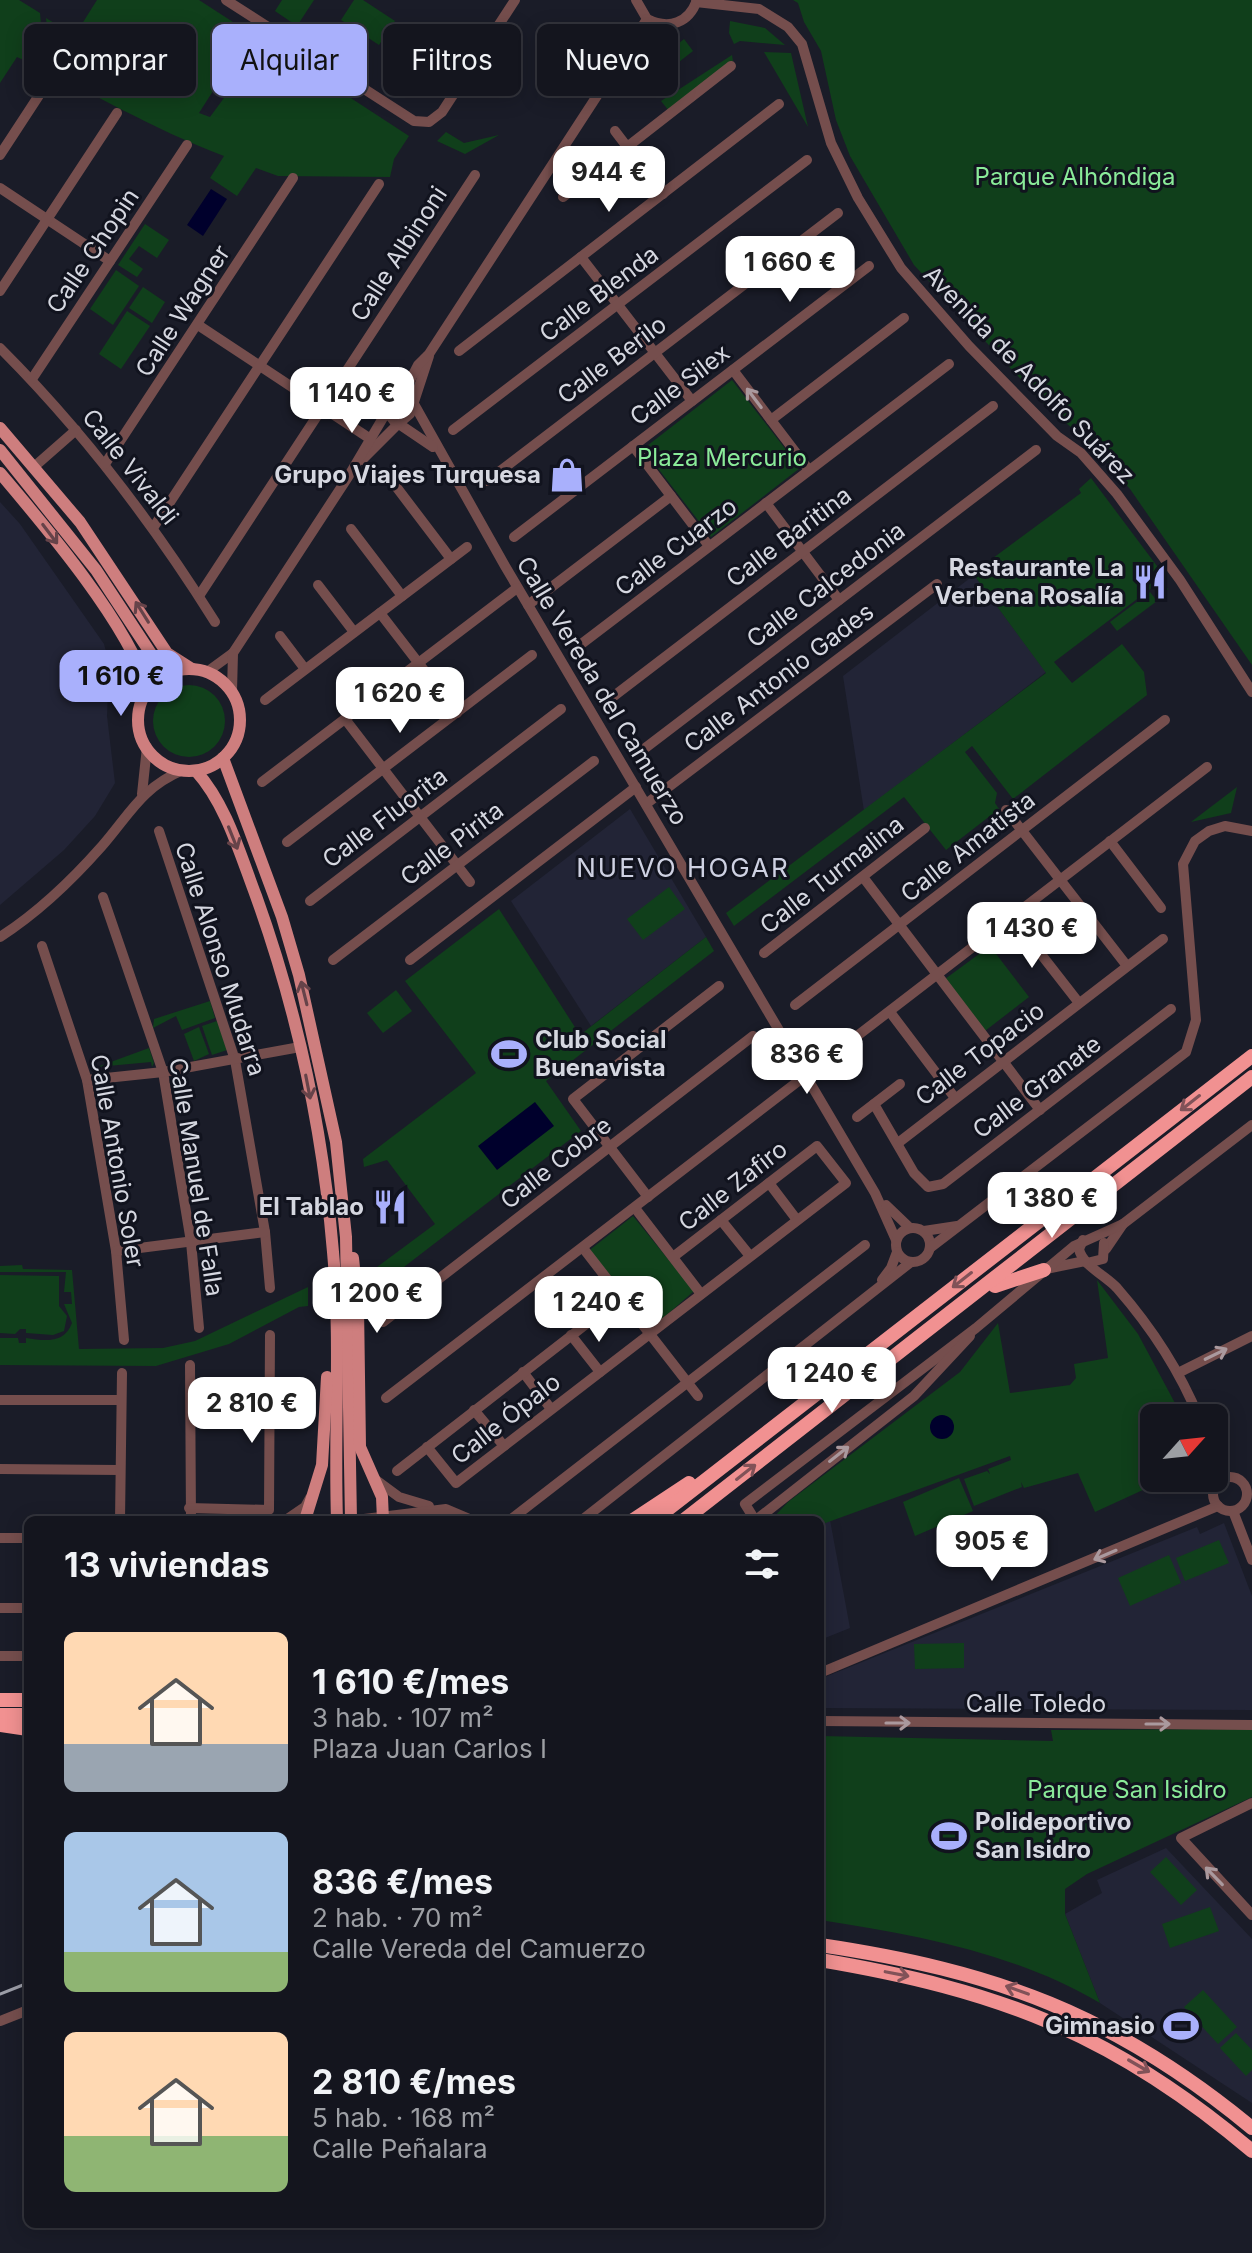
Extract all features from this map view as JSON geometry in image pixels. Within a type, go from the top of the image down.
[{"type":"highway","points":[[659,1516],[1252,1056]]},
{"type":"highway","points":[[689,1516],[1252,1077]]},
{"type":"highway","points":[[973,1296],[1013,1277],[1044,1270]]},
{"type":"highway","points":[[639,1516],[680,1487],[711,1473]]},
{"type":"highway","points":[[0,1700],[24,1700]]},
{"type":"highway","points":[[0,1715],[24,1715]]},
{"type":"highway","points":[[0,1725],[24,1728]]},
{"type":"highway","points":[[824,1946],[976,1976],[1084,2016],[1134,2042],[1252,2128]]},
{"type":"highway","points":[[824,1961],[944,1985],[1048,2020],[1149,2072],[1252,2151]]},
{"type":"main road","points":[[0,428],[35,466],[98,547],[167,653],[192,669],[207,672],[232,691],[240,712],[236,741],[223,758],[196,771],[166,765],[147,747],[139,717],[148,690],[165,675],[192,669]]},
{"type":"main road","points":[[0,450],[96,570],[165,675]]},
{"type":"main road","points":[[0,473],[90,589],[136,660],[148,690]]},
{"type":"main road","points":[[223,758],[282,917],[299,975],[336,1142],[357,1293],[358,1434],[370,1473],[382,1497],[384,1516]]},
{"type":"main road","points":[[196,771],[209,785],[244,865],[282,977],[300,1047],[319,1144],[333,1254],[337,1515]]},
{"type":"main road","points":[[344,1207],[352,1516]]},
{"type":"main road","points":[[306,1516],[325,1444],[327,1285],[333,1254]]},
{"type":"street","points":[[226,0],[414,121],[429,122],[442,112],[515,0]]},
{"type":"street","points":[[636,0],[647,19],[667,25],[686,19],[696,1]]},
{"type":"street","name":"Avenida de Adolfo Suárez","points":[[696,1],[759,9],[788,27],[802,44],[831,143],[858,198],[901,268],[969,346],[1057,436],[1081,453],[1117,494],[1180,580],[1252,692]]},
{"type":"street","points":[[207,672],[233,653],[348,477],[369,438],[402,395],[647,19]]},
{"type":"street","points":[[563,197],[731,66]]},
{"type":"street","points":[[0,155],[39,96]]},
{"type":"street","points":[[459,351],[779,104]]},
{"type":"street","points":[[0,291],[117,113]]},
{"type":"street","points":[[615,131],[663,194]]},
{"type":"street","name":"Calle Chopin","points":[[32,379],[187,145]]},
{"type":"street","name":"Calle Blenda","points":[[453,430],[807,160]]},
{"type":"street","name":"Calle Albinoni","points":[[199,596],[475,175]]},
{"type":"street","name":"Calle Wagner","points":[[105,464],[293,178]]},
{"type":"street","points":[[153,528],[379,184]]},
{"type":"street","points":[[0,188],[110,261]]},
{"type":"street","name":"Calle Berilo","points":[[487,481],[838,213]]},
{"type":"street","points":[[581,257],[692,401]]},
{"type":"street","name":"Calle Silex","points":[[514,537],[869,266]]},
{"type":"street","points":[[771,420],[904,318]]},
{"type":"street","points":[[198,325],[369,438]]},
{"type":"street","name":"Calle Vivaldi","points":[[0,348],[32,379],[105,464],[153,528],[215,622]]},
{"type":"street","points":[[348,477],[414,403],[429,354]]},
{"type":"street","name":"Calle Cuarzo","points":[[580,645],[949,364]]},
{"type":"street","points":[[733,370],[808,471]]},
{"type":"street","points":[[402,395],[414,403]]},
{"type":"street","name":"Calle Vereda del Camuerzo","points":[[414,403],[517,588],[879,1198],[896,1246]]},
{"type":"street","name":"Calle Baritina","points":[[610,699],[993,406]]},
{"type":"street","name":"Calle Vereda del Camuerzo","points":[[387,412],[398,424],[438,451]]},
{"type":"street","points":[[35,466],[76,430]]},
{"type":"street","points":[[633,446],[709,546]]},
{"type":"street","name":"Calle Calcedonia","points":[[640,752],[1036,450]]},
{"type":"street","points":[[388,476],[451,559]]},
{"type":"street","points":[[528,605],[671,496]]},
{"type":"street","points":[[766,503],[839,600]]},
{"type":"street","points":[[351,529],[402,596]]},
{"type":"street","points":[[265,700],[467,547]]},
{"type":"street","name":"Calle Antonio Gades","points":[[646,804],[937,584]]},
{"type":"street","points":[[318,585],[354,632]]},
{"type":"street","points":[[262,782],[517,588]]},
{"type":"street","points":[[380,613],[457,713]]},
{"type":"street","points":[[280,636],[305,669]]},
{"type":"street","points":[[232,691],[233,653]]},
{"type":"street","points":[[287,842],[532,655]]},
{"type":"street","name":"Calle Fluorita","points":[[310,901],[561,709]]},
{"type":"street","points":[[345,719],[470,882]]},
{"type":"street","name":"Calle Amatista","points":[[795,1005],[1165,720]]},
{"type":"street","points":[[142,794],[147,747]]},
{"type":"street","name":"Calle Pirita","points":[[333,960],[594,761]]},
{"type":"street","points":[[386,1398],[1207,767]]},
{"type":"street","points":[[0,937],[69,881],[142,794],[183,770]]},
{"type":"street","points":[[410,960],[636,787]]},
{"type":"street","points":[[1006,810],[1127,966]]},
{"type":"street","points":[[587,1516],[911,1262],[923,1259],[930,1248],[1186,1052],[1196,1020],[1183,864],[1195,841],[1209,831],[1240,826],[1252,831]]},
{"type":"street","name":"Calle Turmalina","points":[[764,953],[925,828]]},
{"type":"street","name":"Calle Alonso Mudarra","points":[[159,831],[235,1060],[265,1232],[270,1288]]},
{"type":"street","points":[[1110,841],[1161,908]]},
{"type":"street","points":[[863,877],[1040,1110]]},
{"type":"street","name":"Calle Manuel de Falla","points":[[103,897],[163,1072],[191,1242],[199,1328]]},
{"type":"street","points":[[1012,917],[1079,1003]]},
{"type":"street","name":"Calle Topacio","points":[[898,1143],[1163,939]]},
{"type":"street","name":"Calle Antonio Soler","points":[[42,946],[87,1080],[116,1251],[124,1340]]},
{"type":"street","points":[[648,1197],[573,1099],[719,986]]},
{"type":"street","name":"Calle Granate","points":[[874,1104],[914,1173],[928,1187],[943,1184],[1171,1009]]},
{"type":"street","points":[[890,1012],[955,1098]]},
{"type":"street","name":"Calle Cobre","points":[[383,1322],[753,1036]]},
{"type":"street","points":[[87,1080],[163,1072],[300,1047]]},
{"type":"street","points":[[857,1117],[900,1084]]},
{"type":"street","points":[[761,1516],[914,1396],[944,1359],[1044,1270],[1086,1239],[1123,1224],[1252,1125]]},
{"type":"street","name":"Calle Zafiro","points":[[673,1257],[817,1146],[846,1183]]},
{"type":"street","points":[[769,1183],[797,1220]]},
{"type":"street","name":"Calle Ópalo","points":[[427,1447],[456,1483],[846,1183]]},
{"type":"street","name":"Calle Vereda del Camuerzo","points":[[879,1198],[909,1227]]},
{"type":"street","points":[[635,1208],[701,1294]]},
{"type":"street","points":[[721,1220],[750,1256]]},
{"type":"street","points":[[1044,1270],[1100,1262],[1123,1224]]},
{"type":"street","points":[[871,1295],[891,1268],[896,1246],[909,1227],[924,1231],[963,1225]]},
{"type":"street","points":[[924,1231],[930,1248]]},
{"type":"street","points":[[116,1251],[265,1232]]},
{"type":"street","points":[[1086,1239],[1101,1240],[1116,1288]]},
{"type":"street","points":[[1086,1239],[1079,1249],[1086,1262],[1116,1288],[1180,1372],[1193,1404]]},
{"type":"street","points":[[515,1516],[865,1245]]},
{"type":"street","points":[[896,1246],[911,1262]]},
{"type":"street","points":[[583,1248],[698,1396]]},
{"type":"street","points":[[397,1471],[621,1297]]},
{"type":"street","points":[[190,1365],[190,1514],[269,1510],[270,1335]]},
{"type":"street","points":[[571,1335],[600,1372]]},
{"type":"street","points":[[1180,1372],[1251,1341]]},
{"type":"street","points":[[753,1516],[745,1504],[944,1359]]},
{"type":"street","points":[[523,1372],[551,1409]]},
{"type":"street","points":[[120,1516],[122,1373]]},
{"type":"street","points":[[0,1400],[121,1400]]},
{"type":"street","points":[[474,1410],[504,1446]]},
{"type":"street","points":[[0,1469],[120,1470]]},
{"type":"street","points":[[370,1473],[399,1497],[463,1516]]},
{"type":"street","points":[[824,1671],[1218,1506],[1233,1511],[1241,1508],[1250,1496],[1247,1479]]},
{"type":"street","points":[[292,1516],[305,1507],[316,1486]]},
{"type":"street","points":[[1214,1492],[1218,1506]]},
{"type":"street","points":[[394,1516],[446,1509]]},
{"type":"street","points":[[409,1516],[419,1511]]},
{"type":"street","points":[[1233,1511],[1252,1560]]},
{"type":"street","points":[[0,1538],[24,1538]]},
{"type":"street","points":[[0,1608],[24,1608]]},
{"type":"street","points":[[0,1656],[24,1656]]},
{"type":"street","name":"Calle Toledo","points":[[824,1721],[1252,1725]]},
{"type":"street","points":[[1252,1803],[1181,1838],[1252,1915]]},
{"type":"street","points":[[0,2021],[24,2012]]},
{"type":"shaded area","points":[[0,502],[20,524],[104,644],[109,663],[107,716],[115,783],[95,816],[64,850],[0,905]]},
{"type":"shaded area","points":[[974,575],[1046,672],[864,811],[843,676]]},
{"type":"shaded area","points":[[630,809],[706,937],[591,1026],[511,901]]},
{"type":"shaded area","points":[[824,1520],[830,1520],[850,1628],[824,1638]]},
{"type":"shaded area","points":[[1224,1523],[1252,1596],[1252,1710],[826,1708],[824,1677],[1197,1527],[1200,1534]]},
{"type":"shaded area","points":[[1166,1848],[1252,1939],[1252,2103],[1100,2003],[1065,1914],[1102,1893],[1097,1880]]},
{"type":"green space","points":[[0,0],[19,0],[40,13],[41,24],[24,24],[24,60],[17,57],[0,83]]},
{"type":"green space","points":[[97,0],[199,0],[236,24],[212,24],[212,93],[199,113],[210,117],[225,96],[348,96],[409,136],[394,159],[390,177],[278,176],[256,168],[237,196],[210,178],[224,156],[95,96],[196,96],[196,24],[82,24]]},
{"type":"green space","points":[[282,0],[314,0],[298,24],[275,11]]},
{"type":"green space","points":[[354,0],[363,0],[395,21],[393,24],[383,24],[383,39],[379,45],[367,37],[367,24],[347,24],[341,20]]},
{"type":"green space","name":"Parque Alhóndiga","points":[[793,0],[1252,0],[1252,665],[1130,489],[1089,443],[1043,403],[914,265],[850,156],[836,120],[821,51],[804,22],[798,3]]},
{"type":"green space","points":[[730,21],[765,28],[785,45],[740,41],[734,44],[729,33]]},
{"type":"green space","points":[[684,39],[693,51],[678,63],[678,44]]},
{"type":"green space","points":[[764,52],[791,53],[808,127]]},
{"type":"green space","points":[[732,55],[733,61],[669,111],[661,101],[669,96],[678,96],[678,90]]},
{"type":"green space","points":[[446,132],[464,143],[499,135],[465,154],[437,141]]},
{"type":"green space","points":[[145,224],[169,240],[157,258],[139,246],[129,259],[143,269],[137,277],[118,265]]},
{"type":"green space","points":[[116,270],[139,286],[113,325],[90,309]]},
{"type":"green space","points":[[143,287],[165,302],[152,323],[129,308]]},
{"type":"green space","points":[[127,311],[150,326],[121,369],[99,354]]},
{"type":"green space","name":"Plaza Mercurio","points":[[732,380],[800,468],[711,537],[643,449]]},
{"type":"green space","points":[[1091,478],[1166,578],[1162,581],[1168,589],[1161,598],[1153,587],[1054,662],[1072,683],[1122,644],[1144,672],[1147,695],[1013,799],[972,746],[965,752],[997,793],[995,803],[999,809],[946,850],[904,797],[734,926],[726,913],[1046,673],[974,575],[977,566],[981,567],[1081,493],[1079,489]]},
{"type":"green space","points":[[1150,592],[1157,601],[1117,631],[1110,622]]},
{"type":"green space","points":[[189,685],[215,695],[225,721],[215,747],[189,757],[163,747],[153,721],[163,695]]},
{"type":"green space","points":[[1237,787],[1231,813],[1191,822]]},
{"type":"green space","points":[[669,887],[685,909],[643,940],[627,919]]},
{"type":"green space","name":"Club Social Buenavista","points":[[499,909],[580,1035],[706,937],[714,951],[546,1081],[581,1131],[374,1290],[373,1270],[435,1224],[387,1160],[364,1167],[363,1159],[476,1073],[405,981]]},
{"type":"green space","points":[[990,946],[1029,997],[985,1031],[945,979]]},
{"type":"green space","points":[[396,990],[412,1011],[383,1033],[367,1013]]},
{"type":"green space","points":[[210,1001],[215,1018],[182,1030],[176,1016],[153,1028],[154,1019]]},
{"type":"green space","points":[[217,1021],[227,1050],[212,1055],[202,1026]]},
{"type":"green space","points":[[199,1027],[209,1054],[194,1061],[184,1034]]},
{"type":"green space","points":[[149,1048],[154,1063],[152,1067],[151,1062],[97,1067]]},
{"type":"green space","points":[[633,1216],[694,1291],[653,1327],[591,1252]]},
{"type":"green space","points":[[22,1265],[23,1269],[72,1270],[79,1349],[163,1348],[195,1341],[308,1287],[308,1306],[299,1307],[229,1344],[156,1366],[0,1365],[0,1338],[18,1338],[19,1343],[26,1343],[26,1338],[53,1340],[64,1335],[72,1323],[64,1304],[72,1304],[71,1292],[64,1292],[66,1272],[0,1272],[0,1266]]},
{"type":"green space","points":[[0,1275],[59,1276],[59,1306],[67,1316],[64,1331],[53,1335],[26,1333],[26,1329],[20,1329],[15,1334],[0,1333]]},
{"type":"green space","points":[[1097,1280],[1138,1334],[1176,1404],[1140,1404],[1140,1491],[1095,1512],[1078,1473],[1024,1488],[1021,1482],[1022,1487],[974,1506],[964,1479],[987,1471],[990,1474],[988,1469],[1011,1460],[1010,1456],[824,1524],[824,1516],[775,1516],[788,1502],[960,1372],[998,1323],[1010,1393],[1070,1385],[1076,1378],[1074,1364],[1108,1358]]},
{"type":"green space","points":[[959,1478],[973,1511],[915,1536],[903,1502]]},
{"type":"green space","points":[[1219,1540],[1229,1563],[1185,1581],[1176,1558]]},
{"type":"green space","points":[[1169,1555],[1181,1583],[1130,1606],[1118,1578]]},
{"type":"green space","points":[[964,1643],[964,1668],[915,1669],[914,1644]]},
{"type":"green space","name":"Polideportivo San Isidro","points":[[1252,1729],[1252,1797],[1087,1874],[1065,1889],[1065,1914],[1100,2003],[1034,1971],[964,1948],[824,1921],[824,1736],[1053,1741],[1051,1730]]},
{"type":"green space","points":[[1166,1857],[1197,1890],[1181,1905],[1150,1872]]},
{"type":"green space","points":[[1210,1907],[1219,1931],[1170,1948],[1162,1924]]},
{"type":"green space","points":[[1203,1990],[1237,2027],[1218,2044],[1184,2007]]},
{"type":"green space","points":[[1236,2033],[1252,2050],[1252,2070],[1246,2076],[1220,2048]]},
{"type":"water","points":[[211,189],[227,199],[203,236],[187,225]]},
{"type":"water","points":[[535,1102],[554,1126],[497,1170],[478,1146]]},
{"type":"water","points":[[942,1415],[953,1422],[954,1427],[947,1438],[942,1439],[931,1432],[930,1427],[937,1416]]},
{"type":"railway","points":[[0,1994],[24,1985]]},
{"type":"place","name":"Grupo Viajes Turquesa","points":[[567,475]]},
{"type":"place","name":"Restaurante La Verbena Rosalía","points":[[1150,582]]},
{"type":"place","name":"Club Social Buenavista","points":[[509,1054]]},
{"type":"place","name":"El Tablao","points":[[390,1207]]},
{"type":"place","name":"Polideportivo San Isidro","points":[[949,1836]]},
{"type":"place","name":"Gimnasio","points":[[1181,2026]]},
{"type":"district","name":"NUEVO HOGAR","points":[[683,868]]},
{"type":"park label","name":"Parque San Isidro","points":[[1127,1790]]}]
